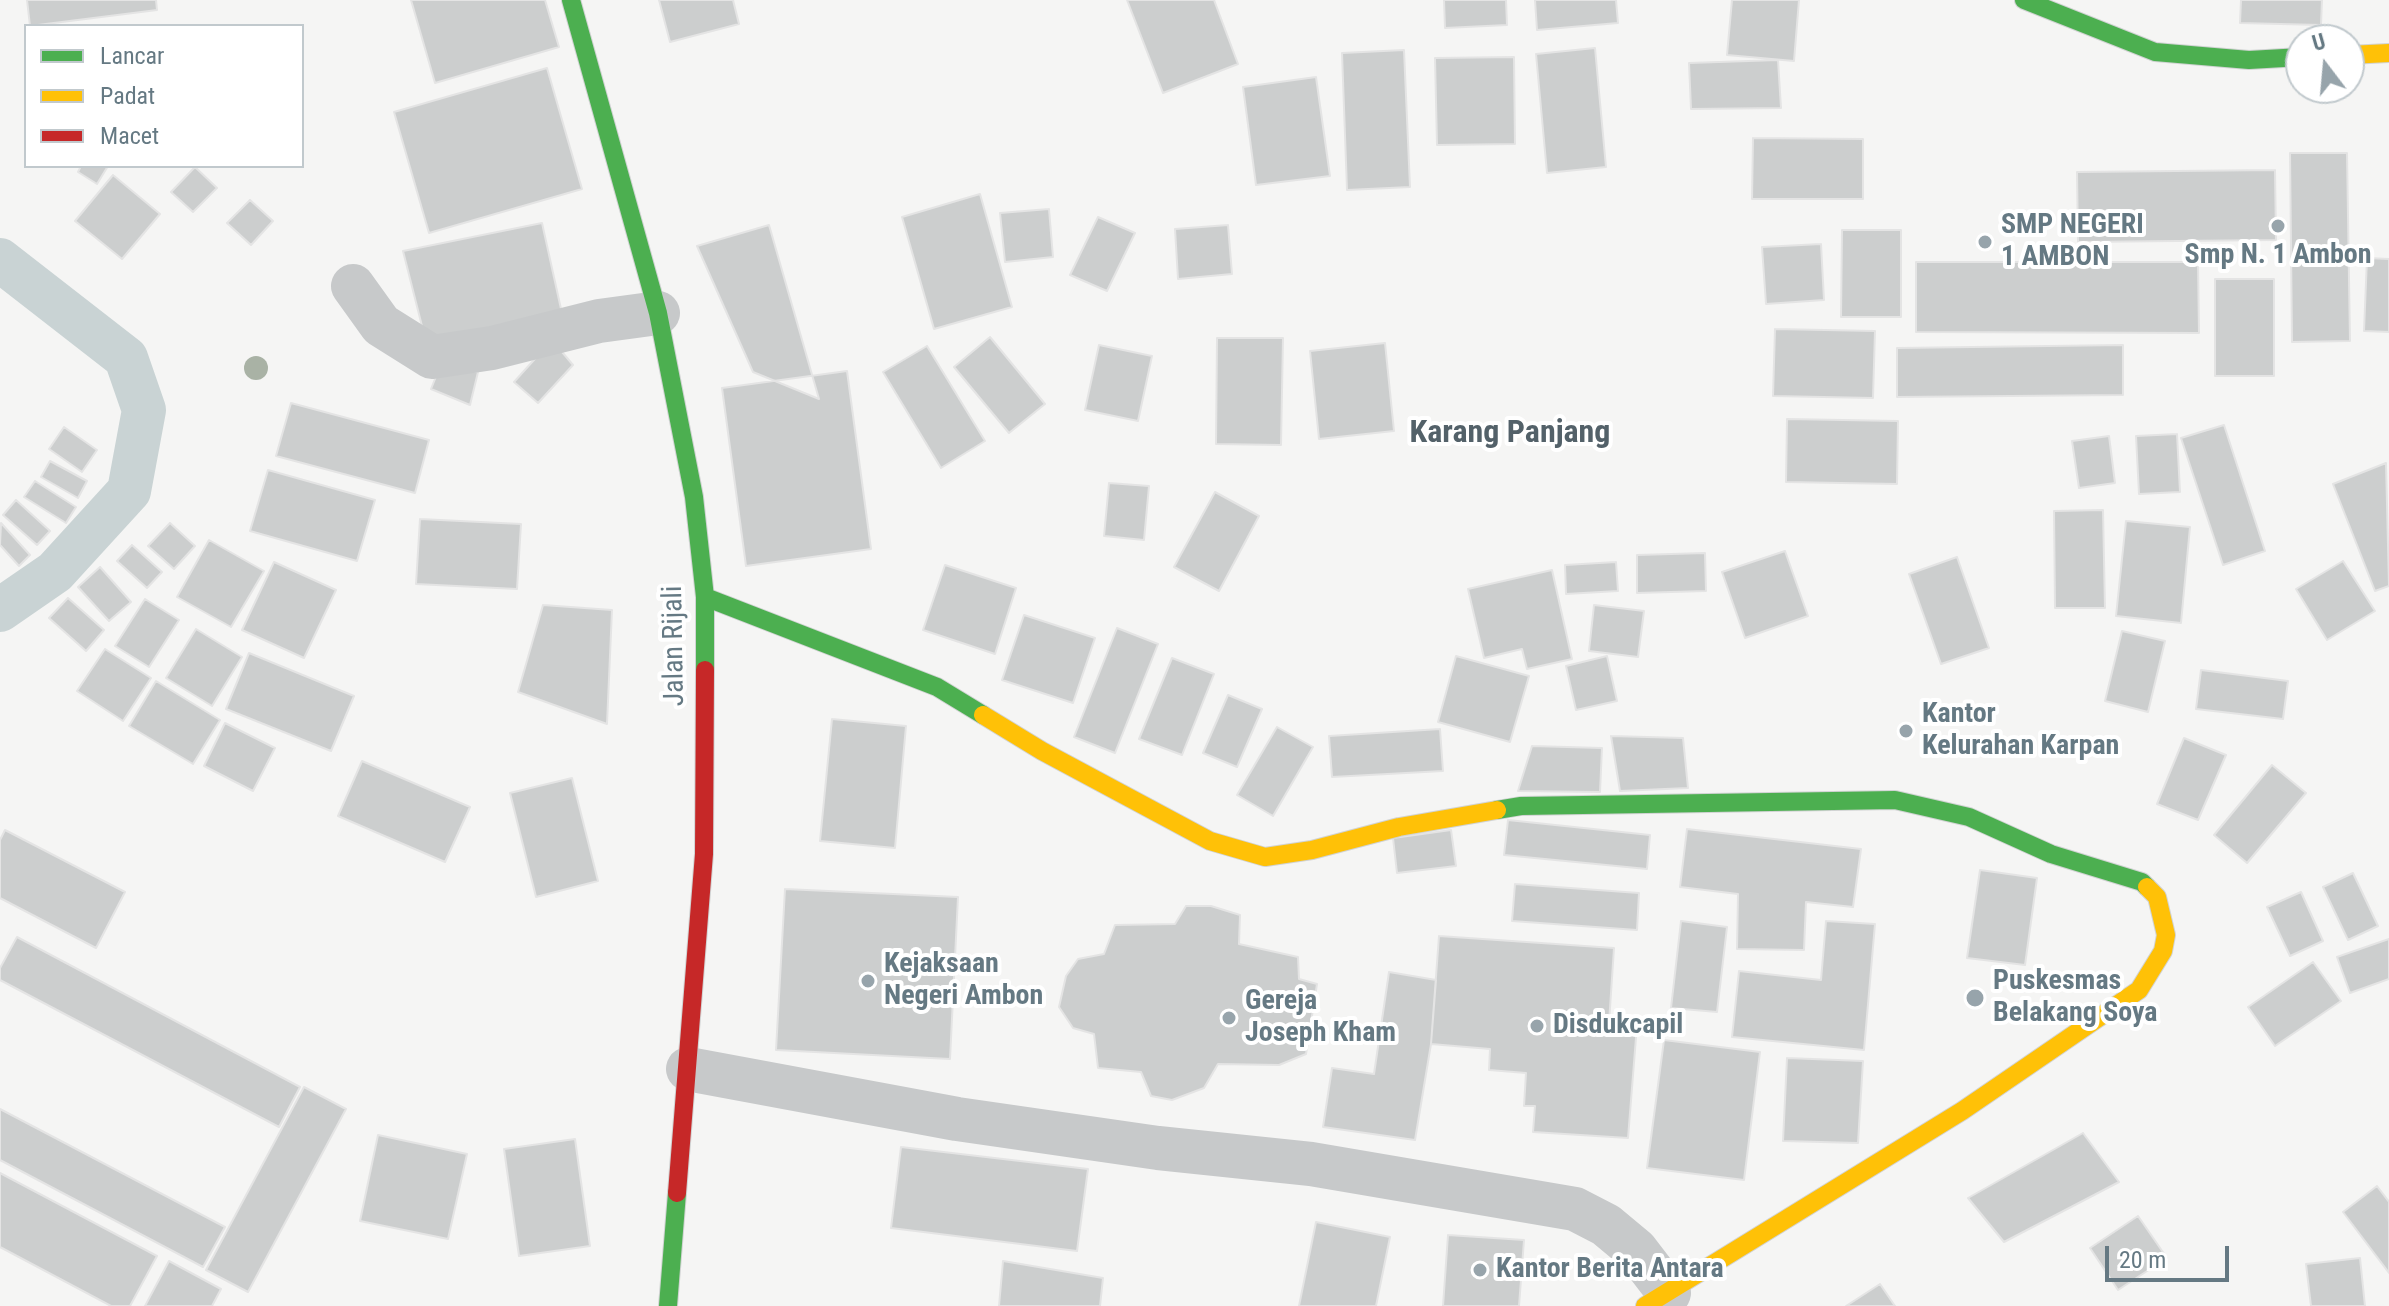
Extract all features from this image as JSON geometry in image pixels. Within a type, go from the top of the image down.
[{"type":"main road","name":"Jalan Rijali","points":[[571,0],[658,313],[694,497],[705,597],[704,854],[668,1306]]},
{"type":"main road","points":[[2024,0],[2155,52],[2249,60],[2285,58]]},
{"type":"main road","points":[[2365,54],[2389,53]]},
{"type":"main road","points":[[705,597],[937,687],[1042,751],[1210,841],[1265,857],[1312,850],[1399,827],[1521,806],[1895,800],[1969,817],[2051,854],[2142,882],[2157,897],[2163,914],[2165,943],[2155,969],[2139,990],[1962,1111],[1657,1300]]},
{"type":"street","points":[[353,286],[381,325],[432,357],[492,348],[599,321],[658,313]]},
{"type":"street","points":[[688,1069],[957,1119],[1158,1148],[1311,1164],[1575,1209],[1606,1225],[1636,1250],[1657,1300]]},
{"type":"building","points":[[27,0],[156,0],[157,10],[30,24]]},
{"type":"building","points":[[411,0],[545,0],[559,47],[435,83]]},
{"type":"building","points":[[659,0],[733,0],[739,24],[670,42]]},
{"type":"building","points":[[1127,0],[1214,0],[1238,64],[1163,93]]},
{"type":"building","points":[[1444,0],[1506,0],[1507,25],[1445,28]]},
{"type":"building","points":[[1535,0],[1616,0],[1618,23],[1537,30]]},
{"type":"building","points":[[1732,0],[1799,0],[1794,61],[1727,55]]},
{"type":"building","points":[[2241,0],[2322,0],[2321,24],[2240,23]]},
{"type":"building","points":[[1595,48],[1606,167],[1547,173],[1536,54]]},
{"type":"building","points":[[1404,50],[1410,187],[1347,190],[1342,53]]},
{"type":"building","points":[[1514,57],[1515,144],[1437,145],[1435,58]]},
{"type":"building","points":[[1778,60],[1781,108],[1691,109],[1689,63]]},
{"type":"building","points":[[547,68],[582,189],[429,233],[394,112]]},
{"type":"building","points":[[1316,77],[1330,176],[1256,185],[1243,87]]},
{"type":"building","points":[[1753,138],[1863,139],[1863,199],[1752,199]]},
{"type":"building","points":[[2290,153],[2347,153],[2350,341],[2292,342]]},
{"type":"building","points":[[80,168],[107,168],[97,184],[78,172]]},
{"type":"building","points":[[194,168],[217,188],[193,212],[171,192]]},
{"type":"building","points":[[2275,170],[2276,240],[2078,242],[2077,172]]},
{"type":"building","points":[[113,175],[160,214],[122,259],[75,221]]},
{"type":"building","points":[[980,194],[1012,307],[934,329],[902,217]]},
{"type":"building","points":[[250,200],[273,221],[251,245],[227,223]]},
{"type":"building","points":[[1049,209],[1053,257],[1005,262],[1000,213]]},
{"type":"building","points":[[1098,217],[1135,233],[1107,291],[1070,275]]},
{"type":"building","points":[[542,223],[563,318],[426,342],[403,251]]},
{"type":"building","points":[[769,225],[819,399],[753,372],[697,246]]},
{"type":"building","points":[[1228,225],[1232,274],[1178,279],[1175,229]]},
{"type":"building","points":[[1842,230],[1901,230],[1901,317],[1841,317]]},
{"type":"building","points":[[1821,244],[1824,300],[1766,304],[1762,247]]},
{"type":"building","points":[[2367,258],[2389,259],[2389,332],[2364,331]]},
{"type":"building","points":[[1916,262],[2198,262],[2199,333],[1916,332]]},
{"type":"building","points":[[2215,279],[2274,279],[2274,376],[2215,376]]},
{"type":"building","points":[[1775,329],[1875,331],[1873,398],[1773,396]]},
{"type":"building","points":[[990,337],[1045,404],[1009,433],[954,367]]},
{"type":"building","points":[[1217,338],[1283,338],[1281,445],[1216,444]]},
{"type":"building","points":[[552,340],[573,365],[538,403],[514,382]]},
{"type":"building","points":[[1385,343],[1394,431],[1319,439],[1310,351]]},
{"type":"building","points":[[1099,345],[1152,356],[1138,421],[1085,410]]},
{"type":"building","points":[[2123,345],[2123,395],[1897,397],[1897,348]]},
{"type":"building","points":[[927,346],[985,441],[941,468],[883,372]]},
{"type":"building","points":[[441,364],[478,372],[470,405],[431,389]]},
{"type":"building","points":[[847,371],[871,549],[746,566],[722,388]]},
{"type":"building","points":[[291,403],[429,440],[415,493],[276,456]]},
{"type":"building","points":[[1787,419],[1898,421],[1897,484],[1786,482]]},
{"type":"building","points":[[2224,425],[2265,551],[2223,565],[2181,438]]},
{"type":"building","points":[[64,427],[97,450],[82,472],[49,449]]},
{"type":"building","points":[[2177,434],[2180,492],[2139,494],[2136,436]]},
{"type":"building","points":[[2109,436],[2115,483],[2079,488],[2072,441]]},
{"type":"building","points":[[50,461],[87,481],[78,498],[41,477]]},
{"type":"building","points":[[2386,463],[2389,586],[2375,591],[2333,484]]},
{"type":"building","points":[[268,470],[375,500],[357,561],[250,531]]},
{"type":"building","points":[[35,481],[76,507],[66,523],[24,497]]},
{"type":"building","points":[[1109,483],[1149,486],[1144,540],[1104,536]]},
{"type":"building","points":[[1215,492],[1259,516],[1219,591],[1174,567]]},
{"type":"building","points":[[16,500],[50,531],[37,545],[3,515]]},
{"type":"building","points":[[2103,510],[2105,608],[2055,608],[2054,511]]},
{"type":"building","points":[[420,519],[521,524],[517,589],[416,584]]},
{"type":"building","points":[[2126,521],[2190,527],[2181,623],[2116,616]]},
{"type":"building","points":[[1,523],[30,555],[19,566],[0,545]]},
{"type":"building","points":[[170,523],[195,546],[174,569],[148,546]]},
{"type":"building","points":[[209,540],[264,571],[231,627],[177,597]]},
{"type":"building","points":[[132,545],[162,572],[147,588],[117,561]]},
{"type":"building","points":[[1785,551],[1808,616],[1745,638],[1722,572]]},
{"type":"building","points":[[1705,553],[1706,591],[1637,593],[1637,555]]},
{"type":"building","points":[[1957,557],[1989,648],[1941,664],[1909,574]]},
{"type":"building","points":[[2343,561],[2375,611],[2327,640],[2296,589]]},
{"type":"building","points":[[274,562],[336,590],[304,658],[242,630]]},
{"type":"building","points":[[1616,562],[1618,591],[1566,594],[1565,565]]},
{"type":"building","points":[[945,565],[1016,588],[995,654],[923,630]]},
{"type":"building","points":[[100,567],[131,602],[109,621],[78,587]]},
{"type":"building","points":[[1552,570],[1572,659],[1527,669],[1522,649],[1484,658],[1468,589]]},
{"type":"building","points":[[68,598],[104,630],[86,651],[49,618]]},
{"type":"building","points":[[145,599],[179,620],[149,667],[115,646]]},
{"type":"building","points":[[543,605],[612,610],[607,724],[518,692]]},
{"type":"building","points":[[1594,605],[1644,611],[1638,657],[1589,651]]},
{"type":"building","points":[[1024,615],[1095,638],[1073,703],[1002,680]]},
{"type":"building","points":[[1117,628],[1158,644],[1115,753],[1074,737]]},
{"type":"building","points":[[196,629],[242,657],[212,706],[166,678]]},
{"type":"building","points":[[2122,631],[2165,641],[2148,712],[2105,701]]},
{"type":"building","points":[[105,649],[151,678],[123,721],[77,691]]},
{"type":"building","points":[[249,653],[354,696],[331,751],[226,709]]},
{"type":"building","points":[[1456,656],[1529,676],[1510,742],[1438,722]]},
{"type":"building","points":[[1607,656],[1617,701],[1576,710],[1566,666]]},
{"type":"building","points":[[1172,658],[1214,674],[1182,755],[1139,739]]},
{"type":"building","points":[[2201,670],[2288,681],[2283,719],[2196,709]]},
{"type":"building","points":[[156,681],[220,720],[193,764],[129,726]]},
{"type":"building","points":[[1228,695],[1262,709],[1237,767],[1203,753]]},
{"type":"building","points":[[832,719],[906,726],[895,848],[820,841]]},
{"type":"building","points":[[225,723],[275,748],[253,791],[204,766]]},
{"type":"building","points":[[1277,727],[1313,747],[1273,816],[1237,795]]},
{"type":"building","points":[[1440,729],[1443,771],[1332,777],[1329,736]]},
{"type":"building","points":[[1611,736],[1683,738],[1688,788],[1620,791]]},
{"type":"building","points":[[2184,738],[2226,755],[2198,820],[2157,804]]},
{"type":"building","points":[[1532,746],[1602,748],[1600,792],[1518,791]]},
{"type":"building","points":[[362,761],[470,807],[445,862],[338,816]]},
{"type":"building","points":[[2272,765],[2306,793],[2247,863],[2214,835]]},
{"type":"building","points":[[572,778],[598,881],[536,897],[510,793]]},
{"type":"building","points":[[1508,820],[1650,835],[1647,869],[1504,855]]},
{"type":"building","points":[[1687,829],[1861,849],[1853,907],[1806,902],[1804,950],[1737,949],[1738,894],[1680,887]]},
{"type":"building","points":[[5,830],[125,892],[96,948],[0,898],[0,840]]},
{"type":"building","points":[[1451,830],[1456,866],[1397,873],[1393,838]]},
{"type":"building","points":[[1980,870],[2037,878],[2025,965],[1967,958]]},
{"type":"building","points":[[2353,873],[2378,926],[2348,940],[2323,887]]},
{"type":"building","points":[[1515,884],[1639,893],[1637,930],[1512,921]]},
{"type":"building","points":[[785,889],[958,897],[950,1059],[776,1050]]},
{"type":"building","points":[[2301,892],[2323,941],[2290,956],[2267,907]]},
{"type":"building","points":[[1186,906],[1211,906],[1240,915],[1239,944],[1298,957],[1299,979],[1317,984],[1306,1054],[1279,1065],[1218,1064],[1204,1088],[1172,1100],[1151,1096],[1141,1072],[1098,1068],[1094,1034],[1073,1028],[1059,1007],[1066,976],[1078,959],[1104,954],[1115,925],[1175,924]]},
{"type":"building","points":[[1681,921],[1727,927],[1717,1012],[1671,1008]]},
{"type":"building","points":[[1826,921],[1875,924],[1864,1050],[1732,1037],[1739,971],[1821,980]]},
{"type":"building","points":[[1439,936],[1614,948],[1609,1023],[1637,1025],[1628,1138],[1533,1132],[1535,1106],[1524,1106],[1526,1073],[1489,1070],[1490,1049],[1431,1044]]},
{"type":"building","points":[[17,937],[300,1087],[279,1127],[0,980],[0,968]]},
{"type":"building","points":[[2389,939],[2389,979],[2350,993],[2337,957]]},
{"type":"building","points":[[2313,962],[2341,1001],[2275,1046],[2248,1007]]},
{"type":"building","points":[[1389,972],[1436,980],[1431,1044],[1415,1140],[1323,1127],[1332,1068],[1374,1074]]},
{"type":"building","points":[[1664,1040],[1760,1052],[1744,1180],[1647,1168]]},
{"type":"building","points":[[1787,1058],[1863,1061],[1858,1143],[1783,1141]]},
{"type":"building","points":[[304,1087],[346,1109],[248,1292],[206,1270]]},
{"type":"building","points":[[0,1109],[225,1227],[203,1267],[0,1160]]},
{"type":"building","points":[[2083,1133],[2119,1182],[2004,1242],[1968,1198]]},
{"type":"building","points":[[378,1135],[467,1154],[448,1239],[360,1221]]},
{"type":"building","points":[[575,1139],[590,1246],[519,1256],[504,1149]]},
{"type":"building","points":[[901,1147],[1088,1169],[1077,1251],[891,1228]]},
{"type":"building","points":[[0,1173],[157,1256],[130,1306],[111,1306],[0,1247]]},
{"type":"building","points":[[2377,1186],[2389,1202],[2389,1273],[2343,1212]]},
{"type":"building","points":[[2138,1216],[2167,1258],[2118,1290],[2090,1248]]},
{"type":"building","points":[[1316,1222],[1390,1237],[1376,1306],[1299,1306]]},
{"type":"building","points":[[1448,1235],[1524,1240],[1519,1306],[1443,1306]]},
{"type":"building","points":[[2360,1258],[2365,1306],[2311,1306],[2306,1264]]},
{"type":"building","points":[[169,1261],[221,1289],[212,1306],[145,1306]]},
{"type":"building","points":[[1003,1261],[1103,1278],[1100,1306],[999,1306]]},
{"type":"building","points":[[1880,1284],[1895,1306],[1846,1306]]},
{"type":"waterway","points":[[0,260],[126,358],[144,410],[129,491],[55,572],[0,610]]},
{"type":"traffic: fast","points":[[571,0],[658,313],[694,497],[705,597],[705,670]]},
{"type":"traffic: fast","points":[[2024,0],[2155,52],[2249,60],[2285,58]]},
{"type":"traffic: fast","points":[[705,597],[937,687],[983,715]]},
{"type":"traffic: fast","points":[[1497,810],[1521,806],[1895,800],[1969,817],[2051,854],[2142,882],[2147,887]]},
{"type":"traffic: fast","points":[[668,1306],[677,1193]]},
{"type":"traffic: slow","points":[[2365,54],[2389,53]]},
{"type":"traffic: slow","points":[[983,715],[1042,751],[1210,841],[1265,857],[1312,850],[1399,827],[1497,810]]},
{"type":"traffic: slow","points":[[1645,1306],[1962,1111],[2139,990],[2163,951],[2166,935],[2157,897],[2147,887]]},
{"type":"traffic: jam","points":[[677,1193],[704,854],[705,670]]},
{"type":"place","name":"Smp N. 1 Ambon","points":[[2278,226]]},
{"type":"place","name":"SMP NEGERI 1 AMBON","points":[[1985,242]]},
{"type":"place","name":"Kantor Kelurahan Karpan","points":[[1906,731]]},
{"type":"place","name":"Kejaksaan Negeri Ambon","points":[[868,981]]},
{"type":"place","name":"Puskesmas Belakang Soya","points":[[1975,998]]},
{"type":"place","name":"Gereja Joseph Kham","points":[[1229,1018]]},
{"type":"place","name":"Disdukcapil","points":[[1537,1026]]},
{"type":"place","name":"Kantor Berita Antara","points":[[1480,1270]]},
{"type":"district","name":"Karang Panjang","points":[[1510,434]]}]
